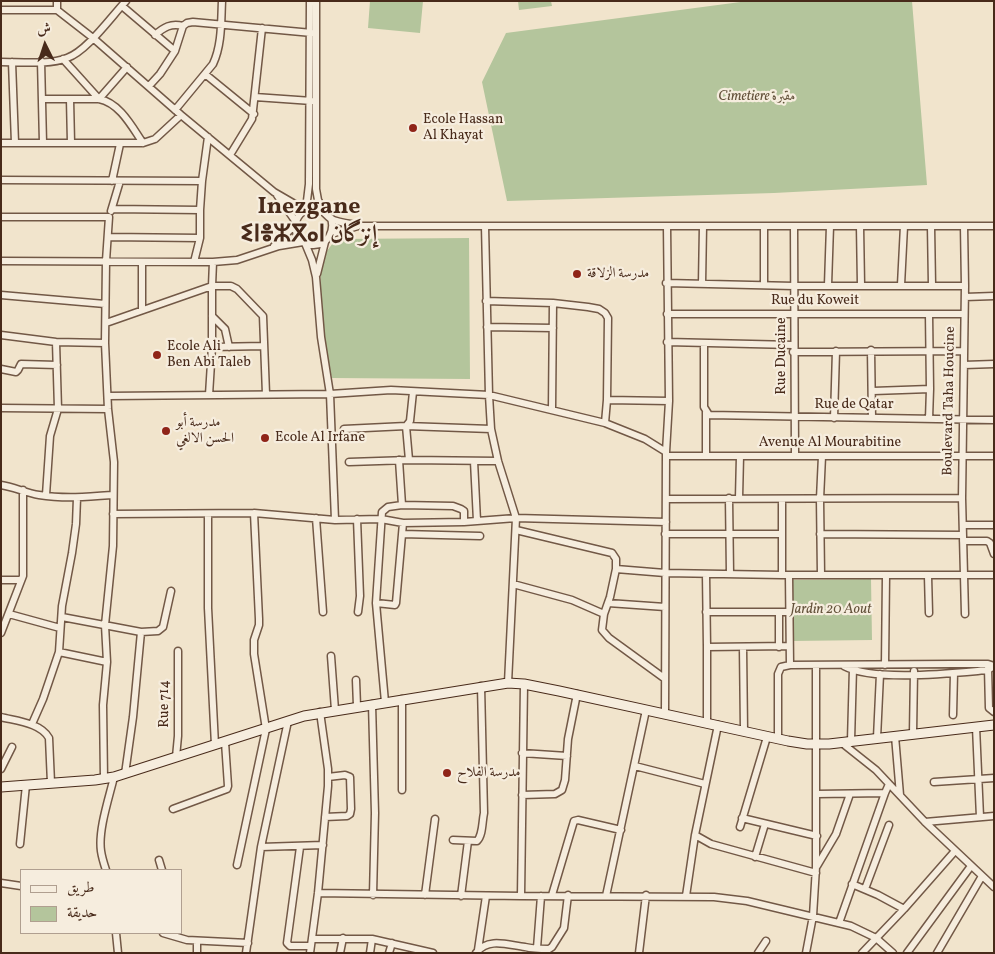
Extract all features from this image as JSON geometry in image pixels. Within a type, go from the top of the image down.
[{"type":"street","points":[[57,1],[57,10]]},
{"type":"street","points":[[175,110],[205,74],[217,56],[222,1]]},
{"type":"street","points":[[1,62],[63,59],[73,55],[94,38],[124,3],[155,35],[175,51]]},
{"type":"street","points":[[313,3],[313,101],[316,189],[318,200],[324,211],[331,218],[362,226],[994,226]]},
{"type":"street","points":[[1,10],[57,10],[94,38],[175,110],[274,192],[306,210]]},
{"type":"street","points":[[155,35],[161,29],[170,25],[183,26],[190,22],[313,33]]},
{"type":"street","points":[[149,86],[175,51],[183,26]]},
{"type":"street","points":[[230,156],[254,114],[262,28]]},
{"type":"street","points":[[63,59],[99,99]]},
{"type":"street","points":[[41,61],[43,143]]},
{"type":"street","points":[[12,62],[15,143]]},
{"type":"street","points":[[99,99],[127,67]]},
{"type":"street","points":[[205,74],[254,114]]},
{"type":"street","points":[[255,97],[313,101]]},
{"type":"street","points":[[42,100],[99,99],[108,101],[118,110],[143,143]]},
{"type":"street","points":[[70,100],[71,143]]},
{"type":"street","points":[[306,210],[313,101]]},
{"type":"street","points":[[1,143],[143,143],[155,139],[181,115]]},
{"type":"street","points":[[194,262],[200,238],[202,181],[208,137]]},
{"type":"street","points":[[112,181],[120,144]]},
{"type":"street","points":[[1,180],[202,181]]},
{"type":"street","points":[[104,779],[104,705],[107,662],[105,625],[112,571],[114,462],[108,409],[105,343],[106,261],[109,217],[120,181]]},
{"type":"street","points":[[274,192],[295,223],[297,236],[304,242],[312,245],[325,242]]},
{"type":"street","points":[[272,248],[306,210],[315,208],[324,211]]},
{"type":"street","points":[[112,209],[200,210]]},
{"type":"street","points":[[1,218],[109,217]]},
{"type":"street","points":[[316,277],[325,242],[331,234],[331,218]]},
{"type":"street","points":[[331,234],[362,226]]},
{"type":"street","points":[[485,226],[491,429],[498,461],[516,518],[508,683]]},
{"type":"street","points":[[665,714],[665,534],[668,401],[667,226]]},
{"type":"street","points":[[702,284],[703,226]]},
{"type":"street","points":[[764,226],[764,285]]},
{"type":"street","name":"Rue Ducaine","points":[[794,226],[793,349],[795,456]]},
{"type":"street","points":[[828,285],[830,226]]},
{"type":"street","points":[[860,226],[861,285]]},
{"type":"street","points":[[901,285],[904,226]]},
{"type":"street","points":[[931,226],[932,285]]},
{"type":"street","name":"Boulevard Taha Houcine","points":[[964,226],[962,498],[965,614]]},
{"type":"street","points":[[108,237],[200,238]]},
{"type":"street","points":[[1,261],[214,262],[249,257],[272,248],[304,242]]},
{"type":"street","points":[[304,242],[312,260],[316,277],[321,337],[330,394],[335,520]]},
{"type":"street","points":[[142,262],[142,310]]},
{"type":"street","points":[[209,395],[214,262]]},
{"type":"street","points":[[666,283],[794,286],[965,286]]},
{"type":"street","points":[[106,323],[212,286],[231,286],[259,312],[264,321],[266,394]]},
{"type":"street","points":[[1,295],[106,304]]},
{"type":"street","points":[[964,297],[994,296]]},
{"type":"street","points":[[486,302],[554,303],[596,308],[607,316],[607,400],[604,423]]},
{"type":"street","points":[[552,410],[554,303]]},
{"type":"street","name":"Rue du Koweit","points":[[667,314],[964,314]]},
{"type":"street","points":[[929,314],[929,419]]},
{"type":"street","points":[[212,316],[225,329],[229,347]]},
{"type":"street","points":[[487,327],[553,328]]},
{"type":"street","points":[[1,335],[56,342],[105,343]]},
{"type":"street","points":[[46,496],[50,436],[58,409],[56,342]]},
{"type":"street","points":[[667,342],[836,352],[871,350],[963,351]]},
{"type":"street","points":[[704,343],[706,456]]},
{"type":"street","points":[[212,347],[264,346]]},
{"type":"street","points":[[871,350],[872,418]]},
{"type":"street","points":[[834,418],[836,352]]},
{"type":"street","points":[[1,369],[16,372],[21,364],[57,364]]},
{"type":"street","points":[[964,365],[994,364]]},
{"type":"street","points":[[873,391],[930,389]]},
{"type":"street","points":[[108,396],[330,394],[391,390],[460,392],[489,395],[604,423],[645,439],[666,454]]},
{"type":"street","points":[[409,460],[406,426],[410,421],[413,392]]},
{"type":"street","points":[[607,400],[668,401]]},
{"type":"street","points":[[1,408],[108,409]]},
{"type":"street","name":"Rue de Qatar","points":[[706,412],[714,416],[994,420]]},
{"type":"street","points":[[344,429],[406,426],[491,429]]},
{"type":"street","name":"Avenue Al Mourabitine","points":[[666,454],[706,456],[994,456]]},
{"type":"street","points":[[739,498],[740,456]]},
{"type":"street","points":[[821,575],[820,499],[822,456]]},
{"type":"street","points":[[349,462],[399,460],[498,461]]},
{"type":"street","points":[[399,460],[402,505]]},
{"type":"street","points":[[474,461],[476,521]]},
{"type":"street","points":[[1,485],[46,496],[77,498],[113,494]]},
{"type":"street","points":[[1,633],[23,570],[23,490]]},
{"type":"street","points":[[32,724],[43,699],[59,652],[62,606],[68,580],[76,524],[77,498]]},
{"type":"street","points":[[729,498],[730,574]]},
{"type":"street","points":[[782,498],[782,534],[789,612],[790,665]]},
{"type":"street","points":[[666,499],[962,498]]},
{"type":"street","points":[[385,702],[376,603],[382,512],[388,507],[402,505],[458,507],[464,511],[464,522]]},
{"type":"street","points":[[113,514],[254,513],[335,520],[381,519],[403,523],[464,522],[516,518],[666,522]]},
{"type":"street","points":[[237,865],[266,729],[254,654],[254,640],[259,619],[254,513]]},
{"type":"street","points":[[208,514],[208,608],[215,745]]},
{"type":"street","points":[[316,518],[323,612]]},
{"type":"street","points":[[357,519],[360,596],[358,612]]},
{"type":"street","points":[[376,603],[395,605],[396,603],[403,523]]},
{"type":"street","points":[[963,525],[994,525]]},
{"type":"street","points":[[516,530],[612,553],[616,559],[616,569],[604,614],[602,626],[604,633],[664,678]]},
{"type":"street","points":[[402,534],[480,536]]},
{"type":"street","points":[[665,534],[782,534]]},
{"type":"street","points":[[820,534],[963,538],[987,541],[994,554]]},
{"type":"street","points":[[616,569],[706,574],[994,576]]},
{"type":"street","points":[[706,574],[706,723]]},
{"type":"street","points":[[886,576],[886,665]]},
{"type":"street","points":[[928,576],[929,613]]},
{"type":"street","points":[[1,580],[21,580]]},
{"type":"street","points":[[513,584],[572,600],[604,614]]},
{"type":"street","points":[[62,617],[141,632],[158,631],[162,629],[171,591]]},
{"type":"street","points":[[608,603],[665,607]]},
{"type":"street","points":[[706,612],[789,612]]},
{"type":"street","points":[[779,612],[779,647]]},
{"type":"street","points":[[9,614],[60,628]]},
{"type":"street","points":[[125,774],[134,716],[141,632]]},
{"type":"street","points":[[706,647],[789,646]]},
{"type":"street","points":[[743,647],[744,731]]},
{"type":"street","name":"Rue 714","points":[[176,756],[178,736],[178,650]]},
{"type":"street","points":[[59,652],[107,662]]},
{"type":"street","points":[[331,656],[335,710]]},
{"type":"street","points":[[778,739],[779,672],[781,667],[790,665],[844,666],[880,674],[954,672],[988,667]]},
{"type":"street","points":[[853,668],[886,665],[988,667]]},
{"type":"street","points":[[914,665],[914,734]]},
{"type":"street","points":[[806,953],[813,916],[816,870],[816,666]]},
{"type":"street","points":[[988,667],[989,708],[994,712]]},
{"type":"street","points":[[846,742],[853,668]]},
{"type":"street","points":[[953,715],[954,672]]},
{"type":"street","points":[[877,738],[880,674]]},
{"type":"street","points":[[356,680],[357,706]]},
{"type":"street","points":[[1,786],[114,777],[320,712],[508,683],[524,684],[577,694],[767,737],[816,745],[994,725]]},
{"type":"street","points":[[521,896],[524,684]]},
{"type":"street","points":[[453,840],[475,841],[480,839],[484,813],[481,686]]},
{"type":"street","points":[[522,795],[559,793],[562,790],[577,694]]},
{"type":"street","points":[[402,699],[402,790]]},
{"type":"street","points":[[372,704],[375,814],[373,894]]},
{"type":"street","points":[[606,896],[646,710]]},
{"type":"street","points":[[311,946],[323,846],[328,777],[320,712]]},
{"type":"street","points":[[1,716],[32,724],[46,732],[49,738],[51,783]]},
{"type":"street","points":[[246,953],[261,847],[288,721]]},
{"type":"street","points":[[686,896],[695,835],[718,725]]},
{"type":"street","points":[[976,727],[980,817]]},
{"type":"street","points":[[895,736],[900,795]]},
{"type":"street","points":[[740,827],[767,737]]},
{"type":"street","points":[[173,809],[228,788],[225,742]]},
{"type":"street","points":[[846,742],[876,770],[925,822],[994,887]]},
{"type":"street","points":[[1,769],[12,746]]},
{"type":"street","points":[[522,753],[567,756]]},
{"type":"street","points":[[635,766],[705,784]]},
{"type":"street","points":[[325,816],[347,816],[351,810],[350,777],[345,775],[328,777]]},
{"type":"street","points":[[106,869],[100,844],[114,777]]},
{"type":"street","points":[[934,782],[994,778]]},
{"type":"street","points":[[839,923],[889,784]]},
{"type":"street","points":[[20,844],[26,785]]},
{"type":"street","points":[[817,794],[885,793]]},
{"type":"street","points":[[816,870],[836,834],[850,794]]},
{"type":"street","points":[[925,822],[994,816]]},
{"type":"street","points":[[742,818],[817,836]]},
{"type":"street","points":[[425,895],[435,819]]},
{"type":"street","points":[[552,895],[574,821],[578,820],[621,830]]},
{"type":"street","points":[[755,857],[765,824]]},
{"type":"street","points":[[865,889],[888,824]]},
{"type":"street","points":[[695,835],[711,844],[755,857],[816,870]]},
{"type":"street","points":[[461,896],[468,841]]},
{"type":"street","points":[[261,847],[323,846]]},
{"type":"street","points":[[300,847],[288,943],[290,946],[311,946],[343,938],[372,939],[433,953]]},
{"type":"street","points":[[862,953],[955,851]]},
{"type":"street","points":[[158,860],[162,869]]},
{"type":"street","points":[[907,953],[971,866]]},
{"type":"street","points":[[937,953],[982,876]]},
{"type":"street","points":[[1,883],[20,886]]},
{"type":"street","points":[[852,884],[904,909]]},
{"type":"street","points":[[318,893],[461,896],[646,895],[714,897],[739,900],[813,916],[859,929],[876,938],[894,953]]},
{"type":"street","points":[[477,951],[486,945],[498,943],[552,948],[564,928],[568,895]]},
{"type":"street","points":[[639,953],[646,895]]},
{"type":"street","points":[[477,951],[486,896]]},
{"type":"street","points":[[538,948],[541,896]]},
{"type":"street","points":[[116,934],[118,953]]},
{"type":"street","points":[[169,934],[187,940],[248,943]]},
{"type":"street","points":[[340,953],[343,938]]},
{"type":"street","points":[[370,953],[372,939]]},
{"type":"street","points":[[197,941],[197,953]]},
{"type":"street","points":[[758,953],[766,941]]},
{"type":"street","points":[[389,953],[392,943]]},
{"type":"green space","points":[[370,1],[423,1],[420,33],[368,28]]},
{"type":"green space","points":[[518,1],[551,1],[552,6],[519,10]]},
{"type":"green space","name":"Cimetiere مقبرة","points":[[748,1],[912,1],[927,185],[774,193],[507,201],[482,82],[506,33]]},
{"type":"green space","points":[[469,238],[470,379],[332,378],[322,340],[320,260],[336,239]]},
{"type":"green space","name":"Jardin 20 Aout","points":[[871,579],[872,640],[791,641],[790,580]]},
{"type":"place","name":"Ecole Hassan Al Khayat","points":[[413,128]]},
{"type":"place","name":"مدرسة الزلاقة","points":[[577,274]]},
{"type":"place","name":"Ecole Ali Ben Abi Taleb","points":[[157,355]]},
{"type":"place","name":"مدرسة أبو الحسن الالغي","points":[[166,431]]},
{"type":"place","name":"Ecole Al Irfane","points":[[265,438]]},
{"type":"place","name":"مدرسة الفلاح","points":[[447,773]]},
{"type":"district","name":"Inezgane ⵉⵏⴻⵣⴳⴰⵏ إنزگان","points":[[309,223]]}]
